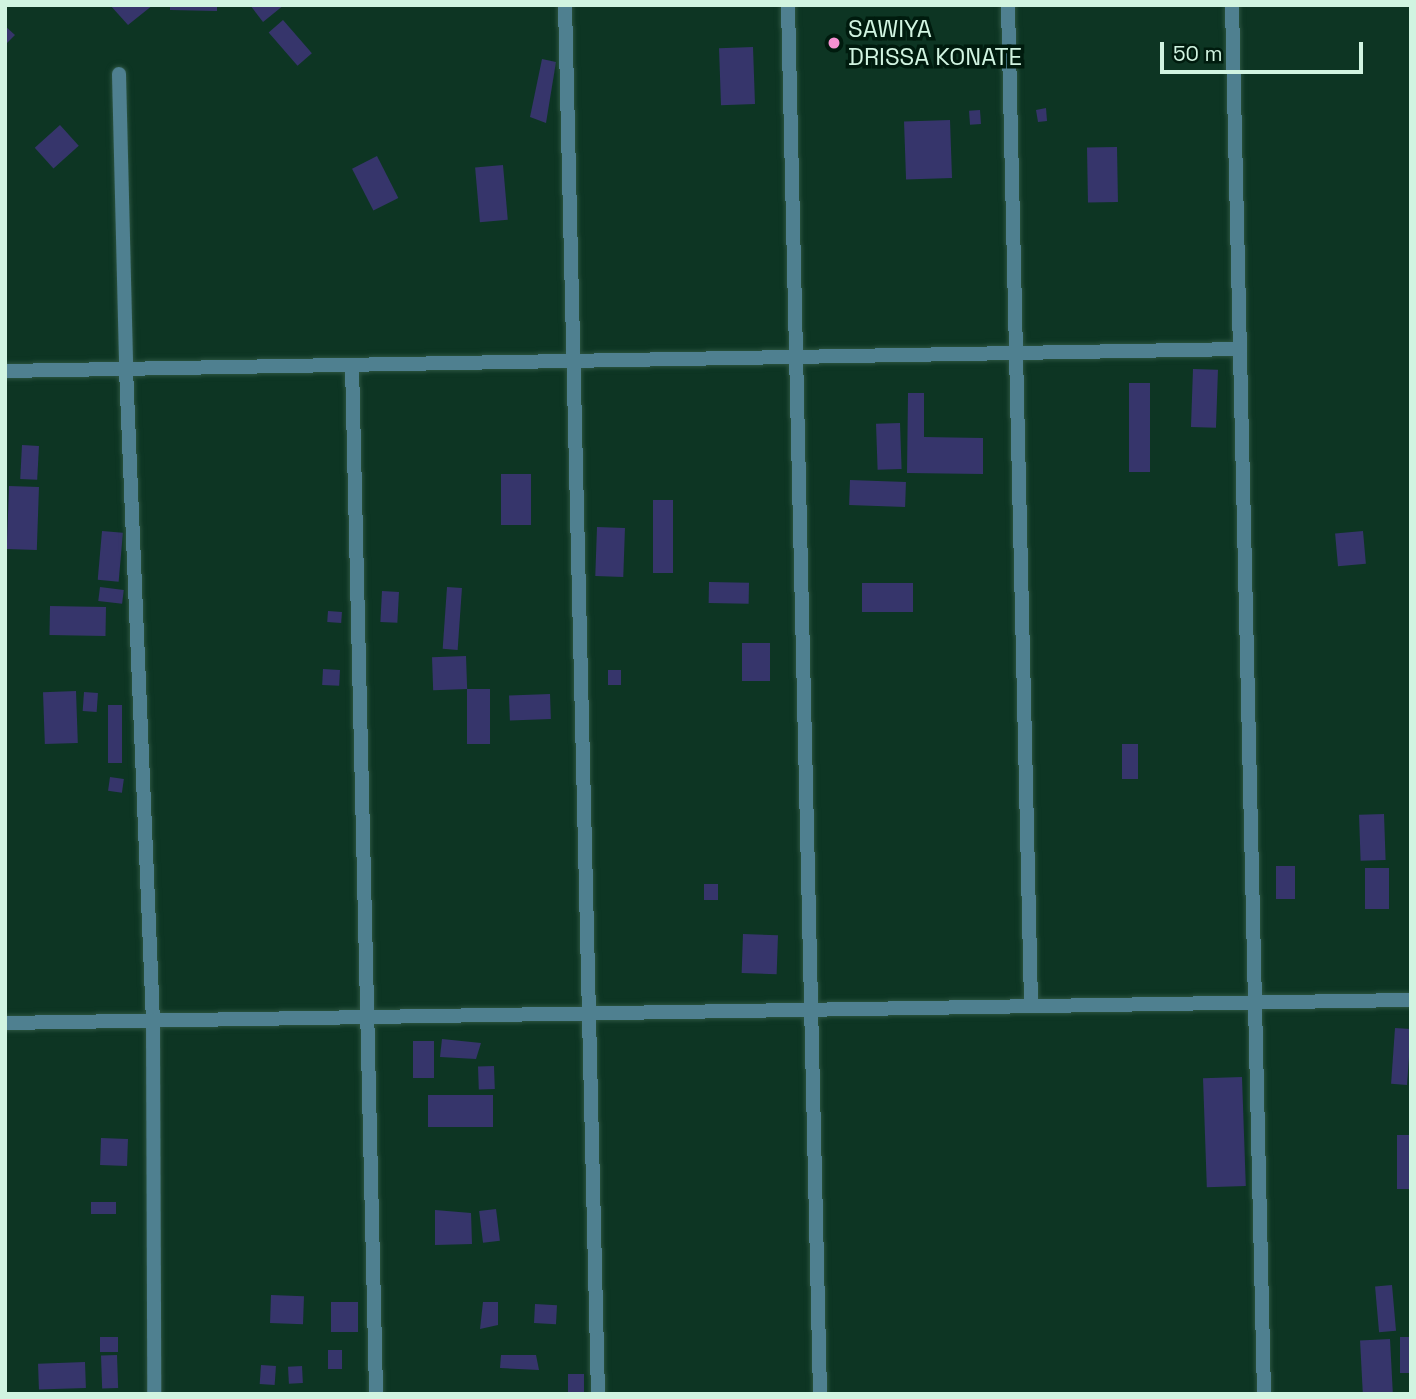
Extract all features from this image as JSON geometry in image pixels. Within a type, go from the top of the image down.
[{"type":"street","points":[[565,5],[598,1394]]},
{"type":"street","points":[[788,5],[820,1394]]},
{"type":"street","points":[[1008,5],[1031,1006]]},
{"type":"street","points":[[1232,5],[1264,1394]]},
{"type":"street","points":[[119,74],[125,369],[153,1020],[154,1394]]},
{"type":"street","points":[[5,370],[1240,349]]},
{"type":"street","points":[[352,365],[376,1394]]},
{"type":"street","points":[[5,1023],[1411,1000]]},
{"type":"building","points":[[110,5],[153,5],[128,25]]},
{"type":"building","points":[[170,5],[217,5],[217,11],[170,10]]},
{"type":"building","points":[[250,5],[284,5],[263,22]]},
{"type":"building","points":[[283,20],[312,53],[298,66],[269,32]]},
{"type":"building","points":[[5,26],[15,35],[5,45]]},
{"type":"building","points":[[753,47],[755,104],[721,105],[719,48]]},
{"type":"building","points":[[542,59],[556,62],[546,123],[530,117]]},
{"type":"building","points":[[1046,108],[1047,121],[1038,122],[1036,110]]},
{"type":"building","points":[[980,110],[981,124],[970,125],[969,111]]},
{"type":"building","points":[[950,120],[952,178],[906,180],[904,122]]},
{"type":"building","points":[[60,125],[79,146],[53,169],[35,148]]},
{"type":"building","points":[[1117,147],[1118,202],[1088,203],[1087,148]]},
{"type":"building","points":[[377,156],[398,198],[373,211],[352,169]]},
{"type":"building","points":[[503,165],[508,220],[480,222],[475,167]]},
{"type":"building","points":[[1193,369],[1218,370],[1216,428],[1191,427]]},
{"type":"building","points":[[1129,383],[1150,383],[1150,472],[1129,472]]},
{"type":"building","points":[[908,393],[924,393],[924,437],[983,438],[983,474],[907,473]]},
{"type":"building","points":[[900,423],[902,469],[878,470],[876,424]]},
{"type":"building","points":[[22,445],[39,446],[37,480],[20,479]]},
{"type":"building","points":[[501,474],[531,474],[531,525],[501,525]]},
{"type":"building","points":[[850,480],[906,482],[905,507],[849,505]]},
{"type":"building","points":[[9,486],[39,487],[37,550],[7,549]]},
{"type":"building","points":[[653,500],[673,500],[673,573],[653,573]]},
{"type":"building","points":[[597,527],[625,528],[623,577],[595,576]]},
{"type":"building","points":[[102,531],[123,533],[119,582],[98,580]]},
{"type":"building","points":[[1363,531],[1366,564],[1338,566],[1335,533]]},
{"type":"building","points":[[709,582],[749,583],[749,604],[709,603]]},
{"type":"building","points":[[862,583],[913,583],[913,612],[862,612]]},
{"type":"building","points":[[100,587],[124,590],[122,604],[98,601]]},
{"type":"building","points":[[447,587],[462,588],[458,650],[443,649]]},
{"type":"building","points":[[382,591],[399,592],[397,623],[380,622]]},
{"type":"building","points":[[50,606],[106,607],[105,636],[49,635]]},
{"type":"building","points":[[328,611],[342,612],[341,623],[327,622]]},
{"type":"building","points":[[742,643],[770,643],[770,681],[742,681]]},
{"type":"building","points":[[466,656],[467,689],[433,690],[432,657]]},
{"type":"building","points":[[323,669],[340,670],[339,686],[322,685]]},
{"type":"building","points":[[608,670],[621,670],[621,685],[608,685]]},
{"type":"building","points":[[467,689],[490,689],[490,744],[467,744]]},
{"type":"building","points":[[76,691],[78,743],[45,744],[43,692]]},
{"type":"building","points":[[84,692],[98,693],[97,712],[83,711]]},
{"type":"building","points":[[550,694],[551,719],[510,720],[509,695]]},
{"type":"building","points":[[108,705],[122,705],[122,763],[108,763]]},
{"type":"building","points":[[1122,744],[1138,744],[1138,779],[1122,779]]},
{"type":"building","points":[[110,777],[124,779],[122,793],[108,791]]},
{"type":"building","points":[[1384,814],[1386,860],[1361,861],[1359,815]]},
{"type":"building","points":[[1276,866],[1295,866],[1295,899],[1276,899]]},
{"type":"building","points":[[1365,868],[1389,868],[1389,909],[1365,909]]},
{"type":"building","points":[[704,884],[718,884],[718,900],[704,900]]},
{"type":"building","points":[[743,934],[778,935],[777,974],[742,973]]},
{"type":"building","points":[[1395,1028],[1411,1029],[1407,1085],[1391,1084]]},
{"type":"building","points":[[442,1039],[481,1043],[476,1059],[440,1057]]},
{"type":"building","points":[[413,1041],[434,1041],[434,1078],[413,1078]]},
{"type":"building","points":[[494,1066],[495,1089],[479,1090],[478,1067]]},
{"type":"building","points":[[1242,1077],[1246,1186],[1207,1187],[1203,1078]]},
{"type":"building","points":[[428,1095],[493,1095],[493,1127],[428,1127]]},
{"type":"building","points":[[1397,1135],[1411,1135],[1411,1189],[1397,1189]]},
{"type":"building","points":[[101,1138],[128,1139],[127,1166],[100,1165]]},
{"type":"building","points":[[91,1202],[116,1202],[116,1214],[91,1214]]},
{"type":"building","points":[[496,1209],[500,1241],[483,1243],[479,1211]]},
{"type":"building","points":[[435,1210],[471,1213],[472,1244],[435,1245]]},
{"type":"building","points":[[1392,1285],[1396,1331],[1379,1332],[1375,1286]]},
{"type":"building","points":[[271,1295],[304,1296],[303,1324],[270,1323]]},
{"type":"building","points":[[331,1302],[358,1302],[358,1332],[331,1332]]},
{"type":"building","points":[[483,1302],[498,1302],[498,1325],[480,1329]]},
{"type":"building","points":[[535,1304],[557,1305],[556,1324],[534,1323]]},
{"type":"building","points":[[100,1337],[118,1337],[118,1352],[100,1352]]},
{"type":"building","points":[[1400,1337],[1411,1337],[1411,1373],[1400,1373]]},
{"type":"building","points":[[1390,1339],[1393,1394],[1363,1394],[1360,1341]]},
{"type":"building","points":[[328,1350],[342,1350],[342,1369],[328,1369]]},
{"type":"building","points":[[117,1355],[118,1388],[102,1389],[101,1356]]},
{"type":"building","points":[[501,1355],[536,1355],[539,1370],[500,1368]]},
{"type":"building","points":[[85,1362],[86,1388],[39,1390],[38,1364]]},
{"type":"building","points":[[261,1365],[276,1366],[275,1385],[260,1384]]},
{"type":"building","points":[[302,1366],[303,1383],[289,1384],[288,1367]]},
{"type":"building","points":[[568,1374],[584,1374],[584,1392],[568,1392]]},
{"type":"place","name":"SAWIYA DRISSA KONATE","points":[[834,43]]}]
